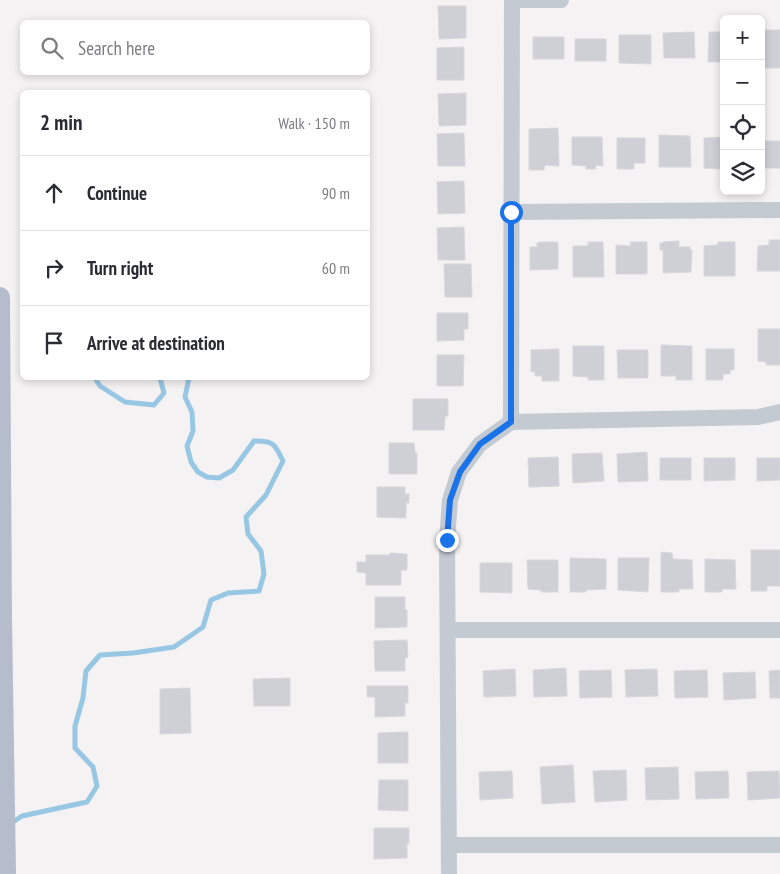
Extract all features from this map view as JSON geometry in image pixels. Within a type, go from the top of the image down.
[{"type":"main road","points":[[0,297],[6,874]]},
{"type":"street","points":[[511,422],[512,0],[561,0]]},
{"type":"street","points":[[511,212],[780,210]]},
{"type":"street","points":[[449,874],[447,540],[450,500],[460,472],[480,444],[511,422],[758,416],[780,412]]},
{"type":"street","points":[[448,630],[780,630]]},
{"type":"street","points":[[449,845],[780,845]]},
{"type":"building","points":[[438,6],[466,6],[466,38],[439,39]]},
{"type":"building","points":[[765,30],[780,30],[780,68],[765,68]]},
{"type":"building","points":[[694,32],[695,58],[664,58],[663,33]]},
{"type":"building","points":[[709,32],[720,32],[720,62],[708,62]]},
{"type":"building","points":[[619,35],[651,35],[651,64],[619,63]]},
{"type":"building","points":[[533,37],[564,37],[564,59],[533,59]]},
{"type":"building","points":[[575,39],[606,39],[606,61],[575,61]]},
{"type":"building","points":[[464,47],[464,80],[437,80],[437,48]]},
{"type":"building","points":[[466,93],[466,125],[439,126],[438,94]]},
{"type":"building","points":[[558,128],[559,166],[545,165],[544,170],[529,170],[529,129]]},
{"type":"building","points":[[464,133],[465,166],[438,166],[437,134]]},
{"type":"building","points":[[659,135],[690,136],[691,167],[659,167]]},
{"type":"building","points":[[572,137],[602,137],[603,166],[595,165],[596,169],[586,169],[586,166],[572,165]]},
{"type":"building","points":[[720,137],[720,169],[704,168],[704,138]]},
{"type":"building","points":[[617,138],[645,138],[645,163],[634,163],[634,169],[617,169]]},
{"type":"building","points":[[765,141],[780,141],[780,168],[765,168]]},
{"type":"building","points":[[464,181],[465,213],[438,214],[437,182]]},
{"type":"building","points":[[464,227],[465,260],[438,260],[437,228]]},
{"type":"building","points":[[769,240],[780,240],[780,271],[757,271],[758,246],[769,245]]},
{"type":"building","points":[[679,241],[679,247],[690,247],[690,250],[692,250],[691,272],[663,273],[663,250],[660,250],[660,243]]},
{"type":"building","points":[[558,242],[558,269],[530,270],[530,247],[537,247],[537,243]]},
{"type":"building","points":[[588,242],[603,242],[604,277],[573,277],[573,246],[588,246]]},
{"type":"building","points":[[630,242],[647,242],[647,274],[616,274],[616,245],[631,246]]},
{"type":"building","points":[[718,242],[735,242],[735,276],[704,276],[704,246],[718,245]]},
{"type":"building","points":[[444,264],[471,264],[472,297],[445,297]]},
{"type":"building","points":[[437,313],[468,313],[468,329],[464,329],[464,340],[437,341]]},
{"type":"building","points":[[758,329],[780,329],[780,365],[766,365],[766,362],[758,361]]},
{"type":"building","points":[[661,345],[692,346],[692,380],[676,380],[676,376],[661,376]]},
{"type":"building","points":[[573,346],[604,346],[604,380],[588,380],[588,377],[573,376]]},
{"type":"building","points":[[559,349],[559,381],[542,381],[542,376],[535,376],[535,372],[531,372],[531,350]]},
{"type":"building","points":[[706,349],[734,349],[734,370],[730,370],[730,374],[723,374],[723,380],[706,380]]},
{"type":"building","points":[[617,350],[648,350],[648,378],[618,378]]},
{"type":"building","points":[[437,355],[464,355],[463,386],[437,386]]},
{"type":"building","points":[[413,399],[448,399],[448,416],[445,416],[444,430],[413,430]]},
{"type":"building","points":[[389,443],[414,443],[415,453],[417,453],[417,474],[389,474]]},
{"type":"building","points":[[647,452],[648,481],[618,482],[617,454]]},
{"type":"building","points":[[602,453],[604,481],[573,483],[572,454]]},
{"type":"building","points":[[558,457],[559,486],[529,487],[528,458]]},
{"type":"building","points":[[660,458],[691,458],[691,480],[660,480]]},
{"type":"building","points":[[704,458],[735,458],[735,480],[704,481]]},
{"type":"building","points":[[757,458],[780,458],[780,480],[757,481]]},
{"type":"building","points":[[377,487],[405,487],[405,494],[409,494],[409,503],[406,503],[406,518],[377,517]]},
{"type":"building","points":[[751,550],[780,550],[780,586],[767,586],[767,591],[751,591]]},
{"type":"building","points":[[661,552],[672,553],[673,559],[692,560],[693,589],[679,589],[679,592],[661,592]]},
{"type":"building","points":[[390,553],[407,554],[407,570],[401,570],[401,585],[366,585],[366,573],[357,572],[357,562],[366,562],[366,555],[390,555]]},
{"type":"building","points":[[570,558],[606,559],[606,589],[570,592]]},
{"type":"building","points":[[618,558],[649,558],[648,592],[618,590]]},
{"type":"building","points":[[705,559],[735,560],[736,589],[722,589],[722,592],[705,592]]},
{"type":"building","points":[[527,560],[558,560],[558,592],[541,592],[541,590],[528,589]]},
{"type":"building","points":[[480,563],[512,563],[512,593],[480,592]]},
{"type":"building","points":[[375,597],[405,597],[407,627],[375,628]]},
{"type":"building","points":[[407,640],[408,657],[405,658],[405,671],[375,671],[374,641]]},
{"type":"building","points":[[566,668],[567,696],[534,697],[533,670]]},
{"type":"building","points":[[515,669],[516,696],[484,697],[483,671]]},
{"type":"building","points":[[657,669],[658,696],[626,697],[625,670]]},
{"type":"building","points":[[611,670],[612,697],[580,698],[579,671]]},
{"type":"building","points":[[707,670],[708,697],[675,698],[674,671]]},
{"type":"building","points":[[780,670],[780,698],[770,698],[769,671]]},
{"type":"building","points":[[755,672],[756,698],[724,700],[723,673]]},
{"type":"building","points":[[290,678],[290,706],[254,706],[253,679]]},
{"type":"building","points":[[367,686],[408,686],[408,703],[405,703],[405,716],[375,717],[375,697],[367,697]]},
{"type":"building","points":[[190,688],[191,733],[160,734],[160,689]]},
{"type":"building","points":[[408,732],[408,763],[378,763],[378,733]]},
{"type":"building","points":[[573,765],[575,802],[542,804],[540,767]]},
{"type":"building","points":[[678,767],[679,799],[646,800],[645,768]]},
{"type":"building","points":[[626,770],[627,800],[595,802],[593,771]]},
{"type":"building","points":[[512,771],[513,798],[480,800],[479,772]]},
{"type":"building","points":[[728,771],[729,798],[696,799],[695,772]]},
{"type":"building","points":[[779,771],[780,798],[748,800],[747,772]]},
{"type":"building","points":[[379,780],[408,780],[408,811],[378,810]]},
{"type":"building","points":[[374,828],[409,828],[407,858],[374,859]]},
{"type":"waterway","points":[[96,380],[100,386],[125,402],[154,405],[164,393],[161,380]]},
{"type":"waterway","points":[[10,824],[22,816],[87,802],[97,786],[93,767],[75,748],[75,726],[83,698],[86,671],[100,655],[133,653],[174,647],[203,627],[211,600],[228,593],[259,591],[264,574],[261,551],[248,534],[246,517],[266,495],[283,461],[273,444],[265,441],[254,441],[233,470],[219,478],[207,477],[198,472],[191,462],[187,446],[193,431],[192,412],[185,397],[189,380]]},
{"type":"route","points":[[447,540],[450,500],[460,472],[480,444],[511,422],[511,212]]}]
